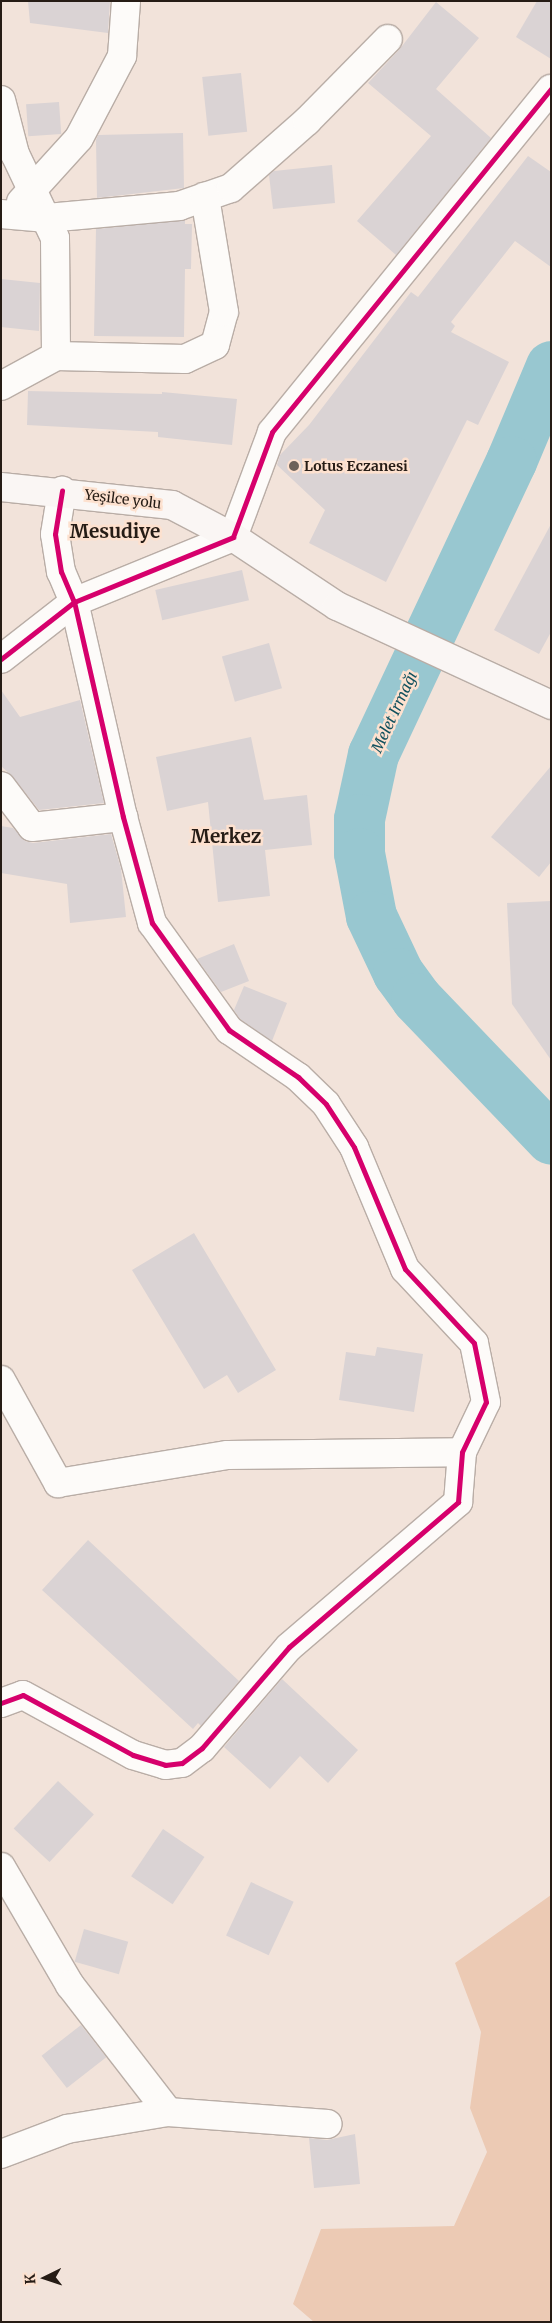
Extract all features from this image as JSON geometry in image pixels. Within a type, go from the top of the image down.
[{"type":"main road","name":"Yeşilce yolu","points":[[1,487],[172,505],[233,538],[337,606],[460,661],[551,705]]},
{"type":"street","points":[[5,214],[32,190],[79,138],[122,56],[126,1]]},
{"type":"street","points":[[5,214],[47,218],[179,206],[231,188],[306,121],[388,39]]},
{"type":"street","points":[[1,659],[74,602],[233,538],[272,432],[551,89]]},
{"type":"street","points":[[1,100],[15,154],[56,238],[56,356]]},
{"type":"street","points":[[1,386],[56,356],[185,359],[215,345],[224,312],[205,197]]},
{"type":"street","points":[[1,1704],[23,1695],[133,1755],[164,1764],[182,1763],[202,1748],[289,1647],[458,1502],[462,1452],[486,1402],[474,1343],[405,1269],[354,1147],[326,1104],[298,1078],[229,1030],[152,924],[123,817],[74,602],[61,572],[55,534],[62,492]]},
{"type":"street","points":[[1,786],[32,827],[123,817]]},
{"type":"street","points":[[1,1380],[58,1483],[228,1455],[462,1452]]},
{"type":"street","points":[[1,1867],[70,1985],[168,2112]]},
{"type":"street","points":[[1,2154],[67,2129],[168,2112],[328,2124]]},
{"type":"shaded area","points":[[551,1895],[551,2322],[314,2322],[293,2304],[321,2229],[454,2226],[487,2152],[470,2108],[481,2032],[455,1963]]},
{"type":"building","points":[[28,1],[110,1],[108,33],[30,23]]},
{"type":"building","points":[[537,1],[551,1],[551,59],[516,37]]},
{"type":"building","points":[[436,2],[479,38],[436,89],[491,138],[396,255],[357,221],[431,136],[368,83],[399,50]]},
{"type":"building","points":[[241,73],[247,132],[208,136],[202,77]]},
{"type":"building","points":[[59,102],[61,134],[28,136],[26,104]]},
{"type":"building","points":[[183,133],[184,188],[97,198],[96,140],[98,135]]},
{"type":"building","points":[[528,156],[551,172],[551,267],[515,241],[451,322],[455,326],[451,332],[509,362],[478,425],[467,420],[386,582],[309,543],[325,510],[277,465],[280,455],[309,425],[411,292],[418,297]]},
{"type":"building","points":[[332,165],[335,203],[273,209],[269,175],[274,171]]},
{"type":"building","points":[[185,220],[185,224],[192,224],[191,269],[185,269],[184,337],[94,336],[96,229]]},
{"type":"building","points":[[1,279],[40,283],[39,331],[1,327]]},
{"type":"building","points":[[28,391],[162,394],[162,392],[237,399],[232,445],[158,437],[158,432],[27,425]]},
{"type":"building","points":[[551,524],[551,632],[539,654],[494,630]]},
{"type":"building","points":[[242,570],[249,600],[162,620],[155,590]]},
{"type":"building","points":[[269,643],[282,688],[235,702],[222,657]]},
{"type":"building","points":[[1,690],[20,717],[80,700],[104,803],[39,810],[13,777],[1,766]]},
{"type":"building","points":[[251,737],[264,800],[307,795],[312,845],[265,850],[270,896],[218,902],[208,802],[167,811],[156,757]]},
{"type":"building","points":[[551,766],[551,862],[539,877],[491,837]]},
{"type":"building","points":[[1,826],[13,828],[25,841],[33,843],[111,834],[121,869],[126,917],[70,923],[67,884],[1,873]]},
{"type":"building","points":[[551,901],[551,1060],[512,1004],[507,903]]},
{"type":"building","points":[[234,944],[249,981],[221,992],[197,959]]},
{"type":"building","points":[[244,986],[287,1003],[272,1041],[240,1019],[234,1010]]},
{"type":"building","points":[[194,1233],[276,1370],[238,1393],[227,1375],[204,1389],[132,1270]]},
{"type":"building","points":[[377,1347],[423,1354],[414,1412],[339,1400],[346,1352],[375,1356]]},
{"type":"building","points":[[88,1540],[239,1681],[201,1726],[198,1723],[193,1729],[42,1590]]},
{"type":"building","points":[[282,1679],[358,1750],[328,1783],[300,1756],[270,1789],[224,1747]]},
{"type":"building","points":[[58,1781],[94,1814],[50,1862],[14,1829]]},
{"type":"building","points":[[163,1829],[204,1857],[173,1904],[131,1876]]},
{"type":"building","points":[[251,1882],[294,1902],[269,1955],[226,1935]]},
{"type":"building","points":[[84,1929],[128,1942],[119,1974],[75,1962]]},
{"type":"building","points":[[81,2025],[106,2057],[67,2088],[42,2056]]},
{"type":"building","points":[[355,2134],[360,2184],[314,2188],[309,2138],[327,2140]]},
{"type":"waterway","name":"Melet Irmağı","points":[[551,366],[511,461],[373,754],[359,819],[359,853],[371,916],[398,973],[416,998],[551,1139]]},
{"type":"cycle path","points":[[1,659],[74,602],[233,537],[272,432],[551,89]]},
{"type":"cycle path","points":[[1,1703],[23,1695],[133,1755],[165,1765],[182,1763],[202,1748],[289,1647],[458,1502],[462,1452],[486,1402],[474,1343],[405,1269],[354,1147],[326,1104],[298,1077],[229,1030],[152,923],[123,817],[74,602],[61,572],[55,534],[62,491]]},
{"type":"place","name":"Lotus Eczanesi","points":[[294,466]]},
{"type":"district","name":"Mesudiye","points":[[115,532]]},
{"type":"district","name":"Merkez","points":[[226,837]]}]
